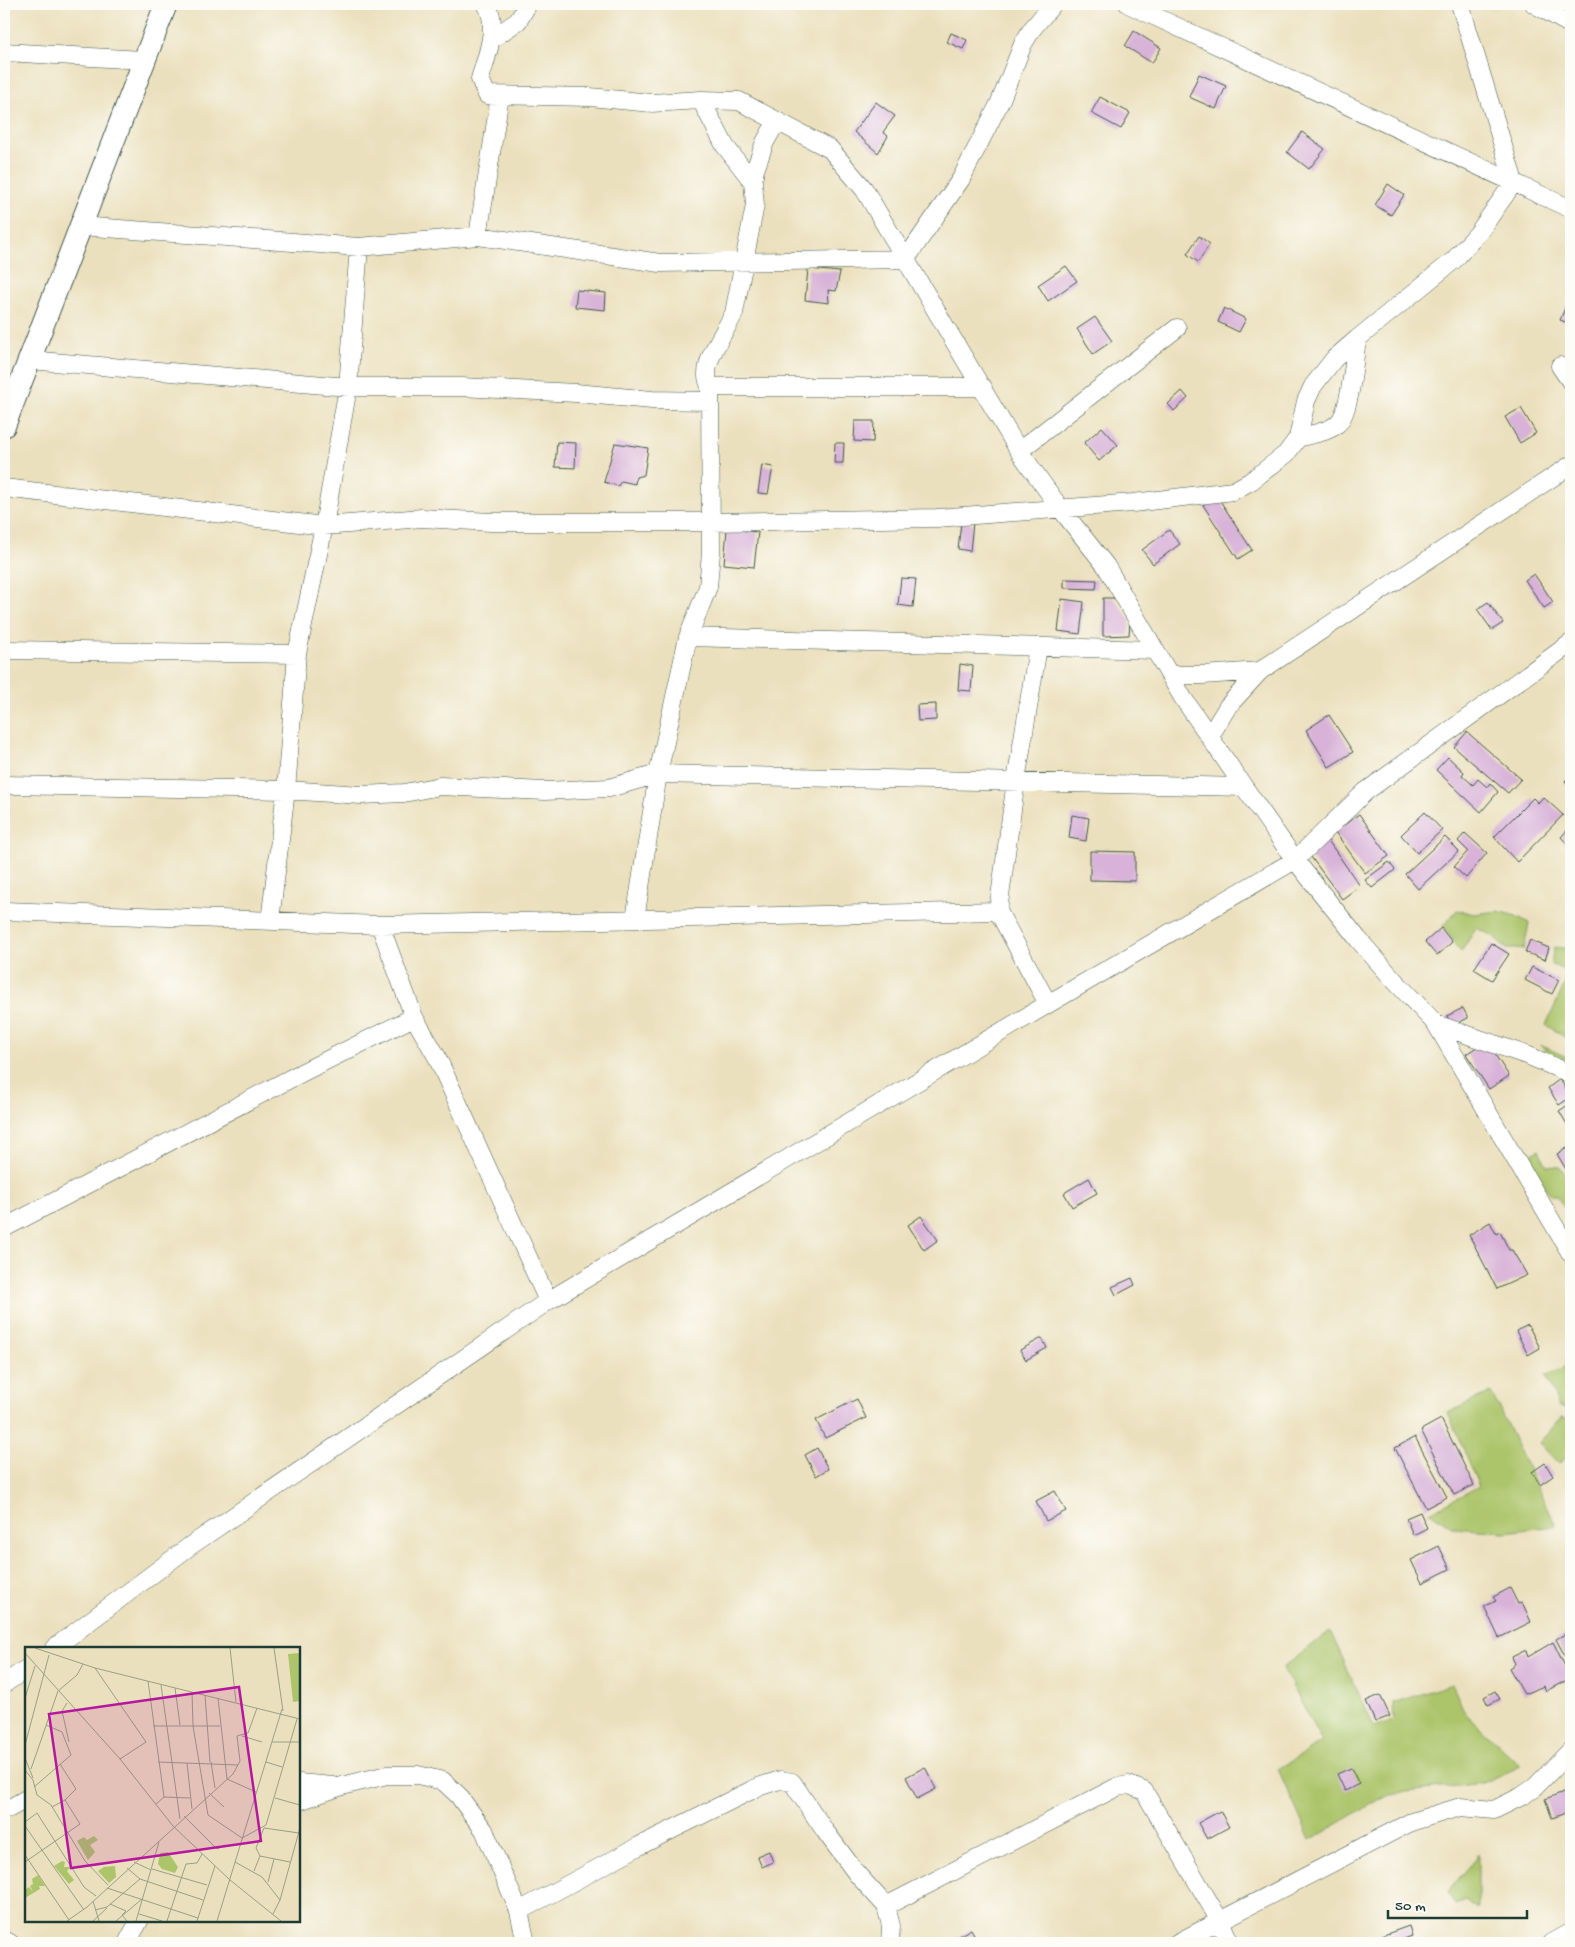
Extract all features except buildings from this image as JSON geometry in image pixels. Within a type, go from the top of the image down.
[{"type":"street","points":[[4,426],[166,4]]},
{"type":"street","points":[[486,4],[489,8],[492,39],[480,79],[487,95],[590,97],[651,103],[702,100],[739,101],[830,149],[864,189],[983,387],[1019,451],[1060,508],[1106,566],[1183,698],[1244,787],[1295,860],[1358,939],[1436,1024],[1571,1254]]},
{"type":"street","points":[[492,39],[518,21],[528,4]]},
{"type":"street","points":[[906,259],[961,179],[1000,102],[1023,44],[1032,29],[1054,4]]},
{"type":"street","points":[[1128,4],[1571,208]]},
{"type":"street","points":[[1460,4],[1514,182]]},
{"type":"street","points":[[1534,4],[1571,25]]},
{"type":"street","points":[[4,52],[143,60]]},
{"type":"street","points":[[478,236],[500,96]]},
{"type":"street","points":[[702,100],[725,146],[753,182]]},
{"type":"street","points":[[635,919],[658,774],[688,637],[708,587],[712,553],[710,394],[707,375],[712,354],[734,313],[755,205],[753,182],[755,170],[765,142],[777,121]]},
{"type":"street","points":[[4,488],[324,526],[422,518],[491,522],[711,522],[938,518],[1143,502],[1233,491],[1251,481],[1286,454],[1298,438],[1306,401],[1313,386],[1334,359],[1454,260],[1479,232],[1514,182]]},
{"type":"street","points":[[80,226],[359,248],[478,236],[660,263],[906,259]]},
{"type":"street","points":[[270,921],[286,790],[297,654],[324,526],[348,387],[359,248]]},
{"type":"street","points":[[1019,451],[1177,328]]},
{"type":"street","points":[[1298,438],[1337,425],[1344,417],[1348,404],[1356,339]]},
{"type":"street","points":[[29,360],[348,387],[461,386],[652,400],[710,394],[983,387]]},
{"type":"street","points":[[1560,366],[1571,382]]},
{"type":"street","points":[[1210,736],[1228,706],[1260,671],[1571,465]]},
{"type":"street","points":[[688,637],[1155,650]]},
{"type":"street","points":[[55,1647],[190,1546],[548,1301],[1048,1004],[1295,860],[1365,792],[1571,643]]},
{"type":"street","points":[[1038,647],[1016,781],[998,911],[1048,1004]]},
{"type":"street","points":[[4,650],[297,654]]},
{"type":"street","points":[[1170,675],[1260,671]]},
{"type":"street","points":[[4,785],[286,790],[361,795],[404,793],[440,786],[545,791],[610,788],[658,774],[1244,787]]},
{"type":"street","points":[[4,911],[380,925],[998,911]]},
{"type":"street","points":[[380,925],[414,1017],[437,1057],[548,1301]]},
{"type":"street","points":[[4,1228],[305,1071],[414,1017]]},
{"type":"street","points":[[1436,1024],[1529,1056],[1571,1074]]},
{"type":"street","points":[[4,1684],[25,1669]]},
{"type":"street","points":[[1176,1943],[1411,1822],[1460,1807],[1494,1810],[1535,1787],[1571,1750]]},
{"type":"street","points":[[300,1801],[342,1786],[387,1775],[418,1775],[443,1781],[458,1795],[484,1830],[520,1911],[526,1943]]},
{"type":"street","points":[[520,1911],[639,1846],[758,1787],[780,1780],[792,1782],[857,1874],[886,1906],[891,1926],[890,1943]]},
{"type":"street","points":[[300,1783],[342,1786]]},
{"type":"street","points":[[886,1906],[1117,1787],[1129,1784],[1144,1791],[1220,1921],[1230,1943]]},
{"type":"street","points":[[4,1809],[10,1808],[25,1800]]},
{"type":"street","points":[[127,1943],[138,1922]]},
{"type":"street","points":[[1551,1943],[1571,1932]]},
{"type":"street","points":[[4,1940],[10,1943]]},
{"type":"green space","points":[[1457,910],[1474,914],[1498,911],[1516,916],[1529,923],[1524,949],[1507,949],[1493,936],[1476,928],[1461,952],[1443,926]]},
{"type":"green space","points":[[1554,947],[1571,949],[1571,1041],[1546,1025],[1570,973],[1551,964]]},
{"type":"green space","points":[[1540,1045],[1571,1059],[1571,1065],[1556,1064]]},
{"type":"green space","points":[[1539,1150],[1547,1166],[1560,1167],[1567,1175],[1571,1172],[1571,1218],[1556,1195],[1550,1195],[1525,1158]]},
{"type":"green space","points":[[1571,1365],[1571,1409],[1559,1407],[1546,1376]]},
{"type":"green space","points":[[1491,1392],[1556,1526],[1505,1532],[1453,1528],[1430,1512],[1479,1486],[1448,1413]]},
{"type":"green space","points":[[1562,1417],[1571,1420],[1571,1451],[1559,1464],[1539,1443]]},
{"type":"green space","points":[[1330,1631],[1374,1727],[1394,1720],[1393,1703],[1452,1684],[1465,1713],[1521,1766],[1483,1783],[1389,1794],[1310,1840],[1278,1769],[1322,1742],[1283,1668]]},
{"type":"green space","points":[[1478,1854],[1478,1909],[1465,1900],[1455,1904],[1448,1892]]}]
